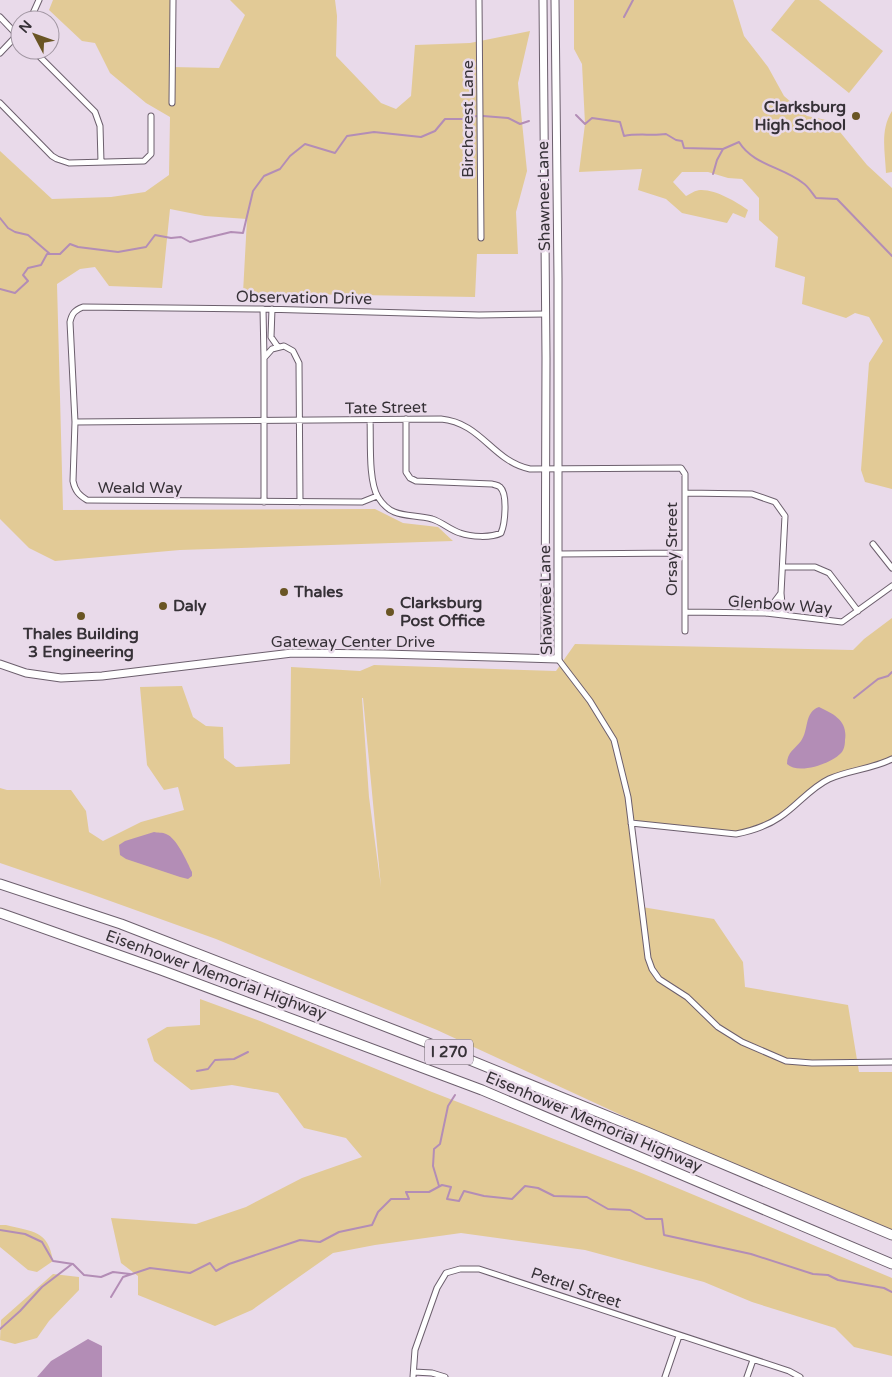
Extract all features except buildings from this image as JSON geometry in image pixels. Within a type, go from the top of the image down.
[{"type":"highway","name":"Eisenhower Memorial Highway","points":[[0,884],[121,924],[428,1043],[647,1132],[892,1236]]},
{"type":"highway","name":"Eisenhower Memorial Highway","points":[[0,913],[170,973],[482,1090],[892,1264]]},
{"type":"street","points":[[172,104],[173,0]]},
{"type":"street","name":"Birchcrest Lane","points":[[479,0],[481,238]]},
{"type":"street","name":"Shawnee Lane","points":[[543,0],[546,314],[545,658]]},
{"type":"street","name":"Shawnee Lane","points":[[555,0],[558,268],[558,659],[590,702],[614,740],[628,797],[648,958],[652,969],[659,979],[687,997],[718,1027],[742,1042],[786,1061],[822,1063],[892,1062]]},
{"type":"street","points":[[0,17],[10,26]]},
{"type":"street","points":[[0,53],[10,44]]},
{"type":"street","points":[[42,60],[95,112],[100,126],[100,162]]},
{"type":"street","points":[[0,103],[57,159],[69,163],[144,161],[151,154],[150,116]]},
{"type":"street","name":"Observation Drive","points":[[70,322],[75,310],[83,307],[272,309],[479,315],[546,314]]},
{"type":"street","points":[[263,309],[264,502]]},
{"type":"street","points":[[272,309],[272,337],[278,346]]},
{"type":"street","name":"Weald Way","points":[[70,322],[75,422],[73,481],[74,489],[87,500],[362,502],[377,496]]},
{"type":"street","points":[[264,358],[272,349],[284,346],[293,351],[299,362],[300,502]]},
{"type":"street","points":[[370,420],[373,484],[377,496],[385,506],[394,512],[433,519],[470,536],[496,536],[501,533],[504,526],[505,495],[500,487],[492,484],[416,481],[410,478],[406,472],[406,419]]},
{"type":"street","name":"Tate Street","points":[[75,422],[452,420],[477,433],[506,460],[530,470],[681,468]]},
{"type":"street","name":"Orsay Street","points":[[681,468],[684,474],[685,494],[685,631]]},
{"type":"street","points":[[685,494],[752,494],[775,502],[785,516],[781,593],[783,615]]},
{"type":"street","points":[[873,544],[892,568]]},
{"type":"street","points":[[558,554],[685,553]]},
{"type":"street","points":[[783,567],[815,567],[828,573],[858,610]]},
{"type":"street","name":"Glenbow Way","points":[[685,612],[766,613],[842,622],[892,586]]},
{"type":"street","points":[[766,613],[781,593]]},
{"type":"street","name":"Gateway Center Drive","points":[[0,664],[26,673],[61,678],[102,676],[292,653],[558,659]]},
{"type":"street","points":[[631,823],[736,834],[752,831],[779,818],[817,786],[830,778],[880,765],[892,759]]},
{"type":"street","name":"Petrel Street","points":[[413,1374],[415,1350],[437,1288],[446,1273],[460,1269],[479,1268],[789,1371],[800,1377]]},
{"type":"street","points":[[665,1377],[679,1336]]},
{"type":"street","points":[[747,1377],[753,1360]]},
{"type":"street","points":[[413,1374],[432,1373],[445,1377]]},
{"type":"shaded area","points":[[53,0],[174,0],[172,67],[219,68],[245,15],[230,0],[335,0],[337,16],[336,56],[381,103],[396,109],[411,96],[415,45],[470,43],[530,31],[518,83],[527,171],[516,212],[518,254],[477,254],[475,297],[243,293],[247,219],[205,216],[170,209],[162,288],[109,286],[95,267],[80,269],[57,284],[63,510],[375,509],[403,523],[438,527],[453,541],[180,550],[55,561],[29,548],[0,519],[0,151],[52,199],[111,197],[145,192],[169,175],[170,117],[146,103],[110,73],[95,43],[82,41],[60,20],[60,10],[49,10]]},
{"type":"shaded area","points":[[574,0],[733,0],[744,36],[768,67],[784,96],[807,116],[831,121],[867,165],[892,188],[892,489],[865,482],[861,470],[869,363],[883,341],[869,317],[855,313],[846,318],[802,304],[805,277],[775,267],[778,237],[759,220],[759,198],[742,179],[728,178],[708,172],[682,172],[673,182],[686,196],[698,190],[706,190],[732,200],[748,210],[745,218],[733,213],[727,223],[682,213],[666,199],[638,190],[642,169],[579,172],[585,124],[582,64],[574,49]]},
{"type":"shaded area","points":[[795,0],[819,0],[883,51],[849,93],[771,30]]},
{"type":"shaded area","points":[[892,111],[892,172],[886,173],[885,133],[888,118]]},
{"type":"shaded area","points":[[892,618],[892,759],[831,778],[779,818],[736,834],[632,823],[642,907],[714,919],[743,962],[745,987],[848,1005],[859,1072],[892,1072],[892,1240],[437,1030],[216,939],[0,863],[0,788],[7,790],[71,790],[86,811],[89,832],[103,841],[141,822],[184,810],[178,787],[164,790],[147,765],[140,687],[182,686],[193,717],[206,726],[223,727],[224,758],[236,767],[290,764],[291,667],[360,671],[374,665],[556,671],[575,644],[853,650],[864,639]],"holes":[[[363,698],[381,887],[369,797]]]},
{"type":"shaded area","points":[[819,707],[830,712],[842,723],[845,733],[843,750],[835,758],[814,767],[792,767],[787,764],[788,756],[801,741],[811,713]]},
{"type":"shaded area","points":[[154,832],[165,833],[174,840],[192,872],[192,876],[188,879],[180,877],[126,859],[120,855],[119,845],[125,841]]},
{"type":"shaded area","points":[[200,999],[260,1021],[432,1092],[639,1172],[892,1278],[892,1356],[854,1347],[835,1328],[752,1302],[704,1282],[585,1250],[461,1233],[333,1253],[252,1310],[215,1326],[138,1295],[138,1276],[121,1263],[111,1218],[196,1224],[246,1207],[302,1178],[362,1157],[346,1138],[304,1128],[278,1093],[232,1085],[191,1090],[154,1061],[147,1039],[167,1027],[200,1025]]},
{"type":"shaded area","points":[[0,1225],[38,1234],[47,1243],[53,1261],[37,1272],[28,1270],[0,1247]]},
{"type":"shaded area","points":[[53,1274],[79,1277],[79,1290],[49,1321],[37,1338],[15,1344],[0,1340],[1,1320]]},
{"type":"shaded area","points":[[88,1339],[102,1346],[102,1377],[37,1377],[51,1361]]},
{"type":"waterway","points":[[624,17],[633,0]]},
{"type":"waterway","points":[[576,115],[585,124],[592,118],[620,122],[624,136],[666,134],[682,141],[684,148],[723,149],[739,142],[752,156],[805,184],[816,198],[837,199],[892,256]]},
{"type":"waterway","points":[[0,289],[15,293],[28,281],[23,275],[28,268],[41,265],[47,254],[60,254],[70,244],[78,247],[118,252],[146,247],[155,235],[171,238],[181,237],[190,242],[231,232],[243,233],[253,191],[264,176],[280,169],[290,156],[305,144],[335,153],[347,136],[374,132],[421,137],[435,131],[445,119],[464,119],[477,116]]},
{"type":"waterway","points":[[483,116],[508,118],[520,124],[529,121]]},
{"type":"waterway","points":[[713,174],[723,149]]},
{"type":"waterway","points":[[0,218],[8,228],[28,235],[50,254]]},
{"type":"waterway","points":[[854,698],[878,679],[888,676],[892,672]]},
{"type":"waterway","points":[[197,1071],[208,1069],[215,1060],[234,1059],[248,1052]]},
{"type":"waterway","points":[[439,1186],[433,1166],[434,1149],[440,1144],[448,1106],[455,1095]]},
{"type":"waterway","points":[[111,1297],[123,1277],[150,1268],[190,1273],[210,1263],[216,1271],[229,1264],[300,1240],[320,1242],[339,1232],[372,1225],[378,1212],[391,1199],[409,1199],[406,1192],[429,1192],[442,1185],[451,1187],[447,1199],[459,1201],[464,1191],[484,1196],[512,1199],[525,1186],[538,1188],[554,1196],[587,1197],[608,1209],[630,1210],[646,1219],[662,1219],[664,1235],[751,1254],[813,1274],[828,1275],[838,1280],[884,1288],[892,1292]]},
{"type":"waterway","points":[[0,1230],[25,1234],[42,1242],[53,1261],[73,1264],[84,1275],[101,1277],[113,1272],[130,1274]]},
{"type":"waterway","points":[[0,1329],[42,1287],[72,1264]]},
{"type":"place","name":"Clarksburg High School","points":[[856,116]]},
{"type":"place","name":"Thales","points":[[284,592]]},
{"type":"place","name":"Daly","points":[[163,606]]},
{"type":"place","name":"Clarksburg Post Office","points":[[390,612]]},
{"type":"place","name":"Thales Building 3 Engineering","points":[[81,616]]}]
